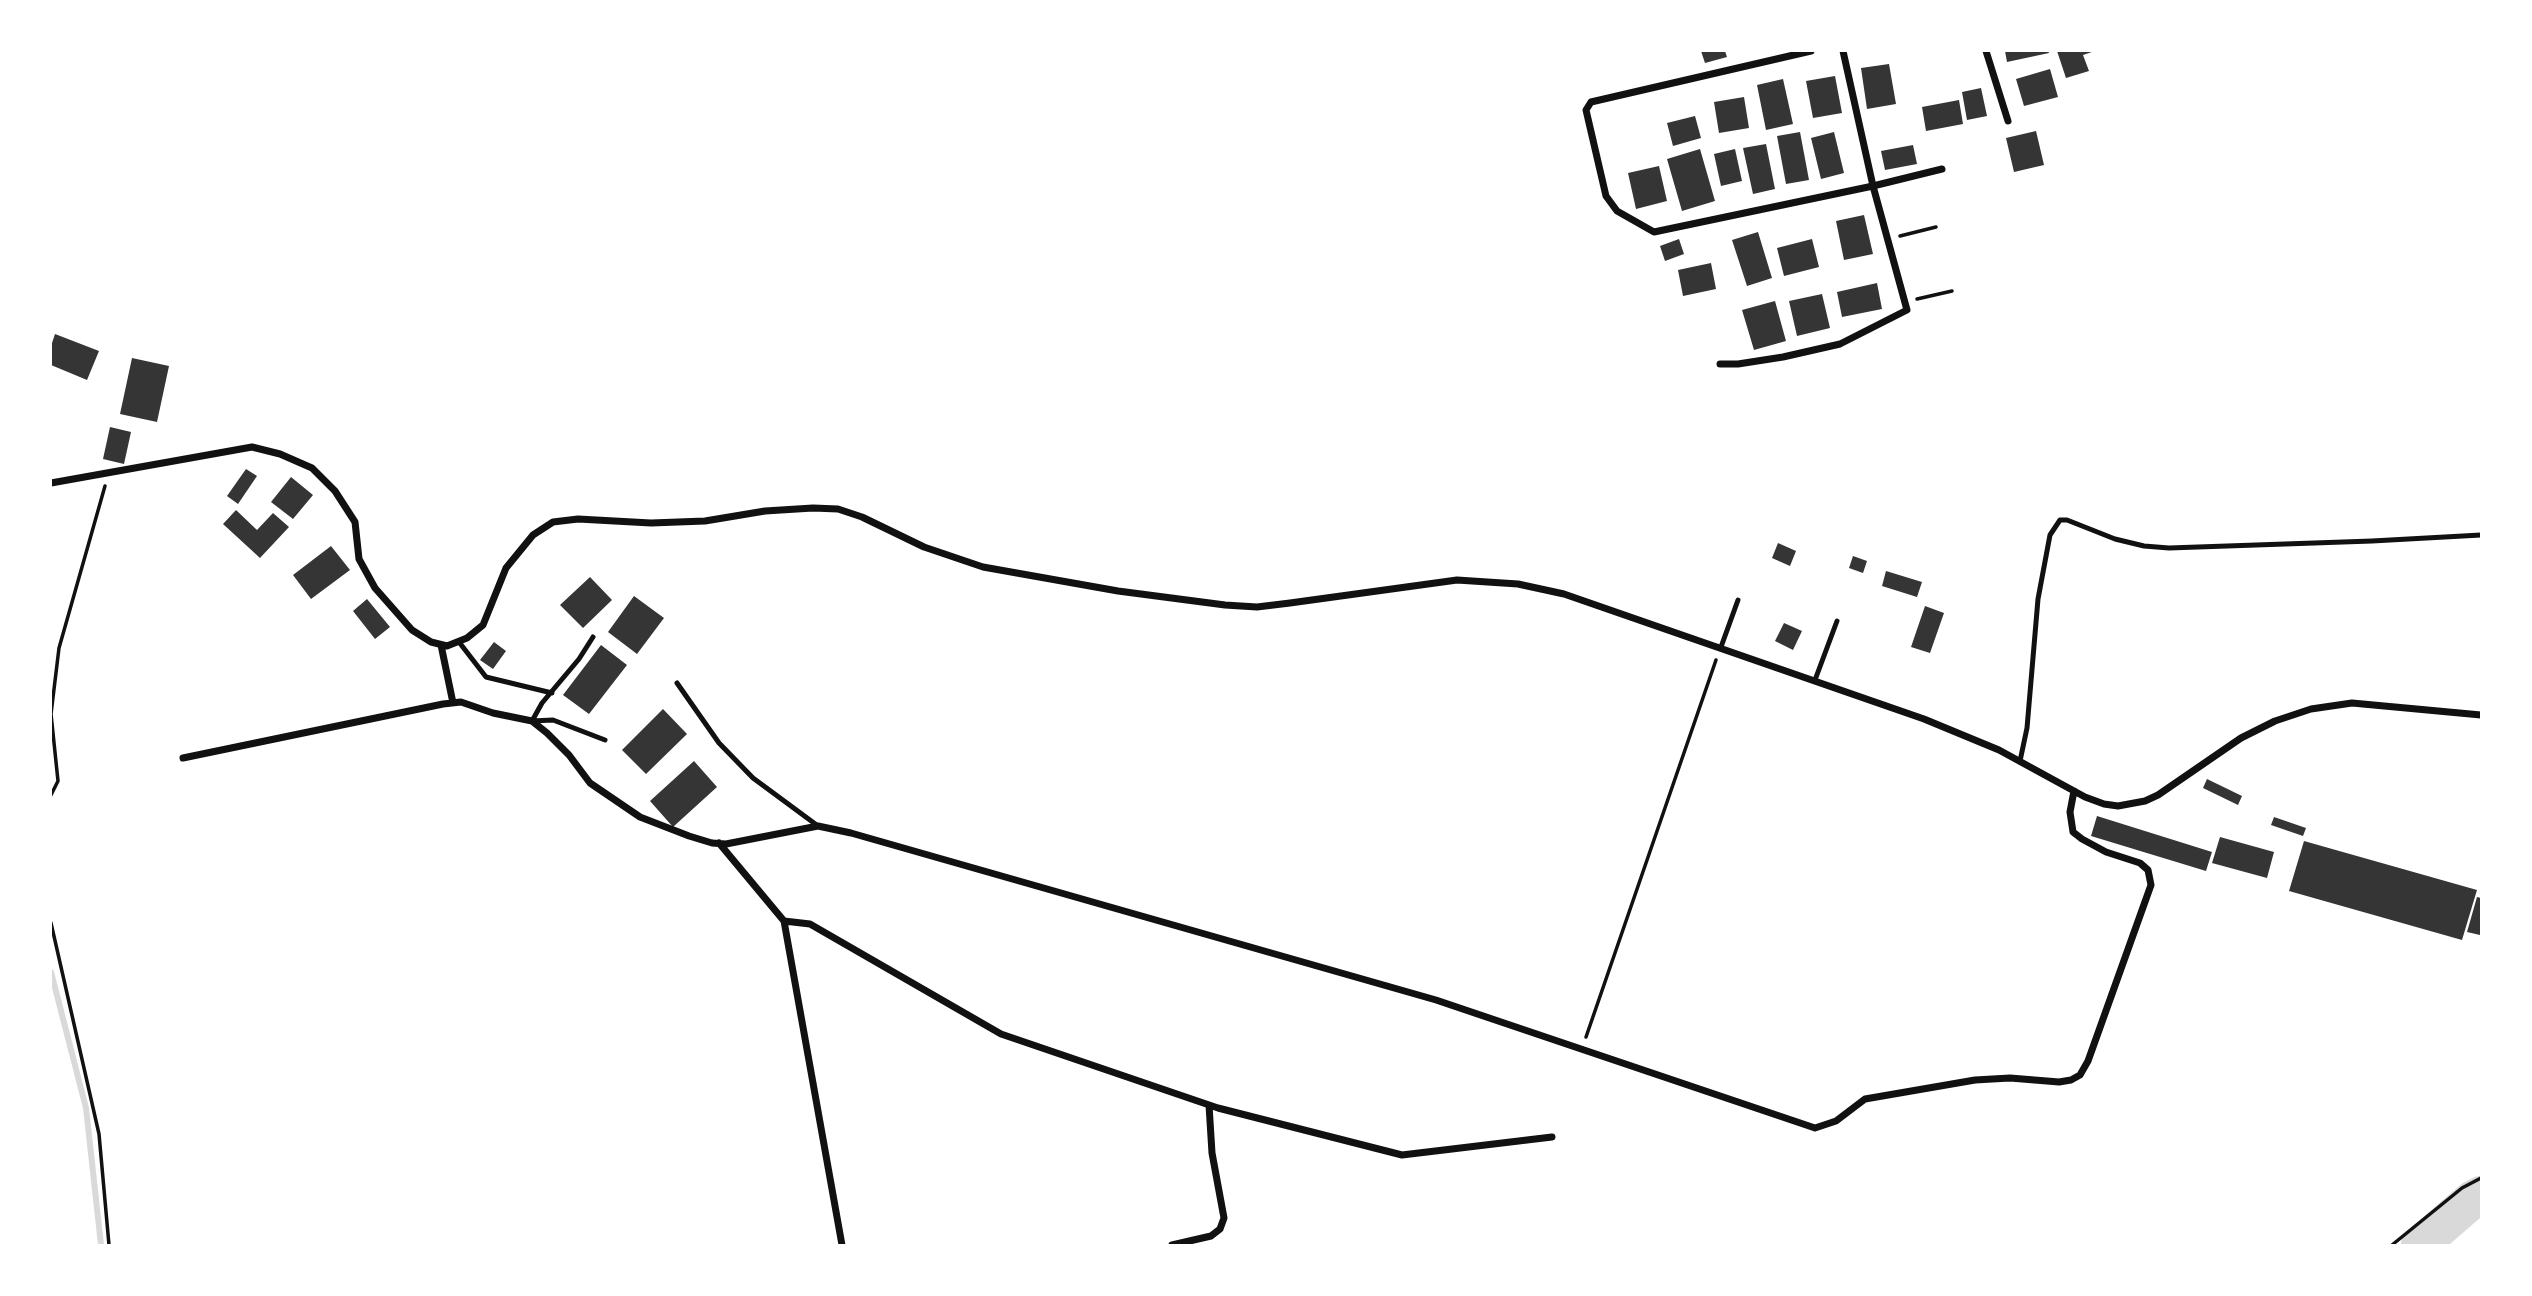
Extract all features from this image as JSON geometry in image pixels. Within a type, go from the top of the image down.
[{"type":"street","points":[[1811,51],[1591,102],[1586,110],[1606,197],[1617,212],[1654,232],[1941,169]]},
{"type":"street","points":[[1720,365],[1783,357],[1840,344],[1907,310],[1873,186],[1843,51]]},
{"type":"street","points":[[1986,51],[2008,121]]},
{"type":"street","points":[[51,483],[251,447],[279,454],[312,468],[335,491],[355,522],[359,559],[375,588],[412,631],[430,642],[447,646],[467,638],[483,625],[506,568],[533,535],[553,522],[578,519],[651,523],[705,521],[765,511],[838,509],[862,517],[923,547],[983,567],[1118,591],[1256,607],[1362,595],[1457,580],[1518,584],[1564,594],[1924,719],[1999,750],[2074,791],[2104,804],[2118,806],[2145,801],[2241,738],[2275,721],[2311,709],[2352,703],[2481,715]]},
{"type":"street","points":[[441,645],[453,703]]},
{"type":"street","points":[[183,758],[461,702],[493,713],[531,721],[569,755],[590,783],[640,817],[689,836],[719,843],[818,827],[864,837],[1436,1000],[1815,1128],[1836,1121],[1865,1099],[1975,1080],[2010,1078],[2059,1082],[2080,1075],[2088,1061],[2151,885],[2148,870],[2140,863],[2106,852],[2073,832],[2070,812],[2074,791]]},
{"type":"street","points":[[719,843],[784,921],[842,1245]]},
{"type":"street","points":[[784,921],[810,924],[1001,1034],[1209,1105],[1402,1155],[1552,1137]]},
{"type":"street","points":[[1172,1245],[1211,1236],[1220,1229],[1224,1218],[1212,1153],[1209,1105]]},
{"type":"lane","points":[[2020,761],[2030,708],[2038,600],[2050,535],[2060,520],[2067,520],[2115,539],[2144,546],[2169,548],[2372,541],[2481,534]]},
{"type":"lane","points":[[1721,647],[1738,600]]},
{"type":"lane","points":[[1815,680],[1837,621]]},
{"type":"lane","points":[[531,721],[593,637]]},
{"type":"lane","points":[[459,642],[486,677],[552,693]]},
{"type":"lane","points":[[677,683],[719,743],[752,778],[818,827]]},
{"type":"lane","points":[[531,721],[553,720],[605,740]]},
{"type":"path","points":[[1887,238],[1936,227]]},
{"type":"path","points":[[1905,302],[1952,290]]},
{"type":"path","points":[[51,795],[58,781],[51,714],[58,648],[108,474]]},
{"type":"path","points":[[1582,1049],[1721,647]]},
{"type":"path","points":[[51,923],[99,1134],[109,1245]]},
{"type":"path","points":[[2392,1245],[2462,1188],[2481,1178]]},
{"type":"building","points":[[1701,51],[1725,51],[1727,57],[1705,63]]},
{"type":"building","points":[[2005,51],[2048,51],[2049,53],[2007,62]]},
{"type":"building","points":[[2057,51],[2095,51],[2083,55],[2089,71],[2066,78]]},
{"type":"building","points":[[1889,64],[1896,104],[1867,109],[1861,68]]},
{"type":"building","points":[[2050,69],[2058,97],[2024,106],[2016,79]]},
{"type":"building","points":[[1835,76],[1842,113],[1813,118],[1806,81]]},
{"type":"building","points":[[1783,79],[1793,124],[1766,130],[1757,85]]},
{"type":"building","points":[[1981,88],[1987,116],[1967,120],[1962,92]]},
{"type":"building","points":[[1744,97],[1749,128],[1719,133],[1714,102]]},
{"type":"building","points":[[1959,100],[1963,124],[1926,131],[1922,107]]},
{"type":"building","points":[[1695,116],[1701,138],[1673,146],[1667,123]]},
{"type":"building","points":[[2036,131],[2044,165],[2014,172],[2006,138]]},
{"type":"building","points":[[1800,132],[1809,180],[1786,184],[1777,136]]},
{"type":"building","points":[[1834,132],[1844,173],[1821,179],[1811,138]]},
{"type":"building","points":[[1766,144],[1775,189],[1753,194],[1743,148]]},
{"type":"building","points":[[1913,145],[1917,164],[1885,170],[1881,151]]},
{"type":"building","points":[[1700,149],[1715,201],[1682,211],[1667,159]]},
{"type":"building","points":[[1735,149],[1742,181],[1721,186],[1714,154]]},
{"type":"building","points":[[1659,166],[1667,201],[1636,209],[1628,173]]},
{"type":"building","points":[[1864,215],[1873,254],[1844,260],[1836,221]]},
{"type":"building","points":[[1758,232],[1772,278],[1747,286],[1732,240]]},
{"type":"building","points":[[1679,239],[1684,254],[1665,261],[1660,246]]},
{"type":"building","points":[[1812,239],[1819,267],[1784,276],[1777,248]]},
{"type":"building","points":[[1711,263],[1716,289],[1683,296],[1678,270]]},
{"type":"building","points":[[1877,283],[1882,309],[1842,317],[1837,292]]},
{"type":"building","points":[[1822,294],[1830,328],[1797,336],[1789,301]]},
{"type":"building","points":[[1775,301],[1786,341],[1754,350],[1742,310]]},
{"type":"building","points":[[55,334],[99,351],[87,380],[51,365],[51,346]]},
{"type":"building","points":[[132,358],[169,366],[157,422],[120,414]]},
{"type":"building","points":[[110,427],[131,432],[124,464],[103,459]]},
{"type":"building","points":[[246,469],[257,476],[238,504],[227,496]]},
{"type":"building","points":[[291,477],[313,495],[293,519],[271,502]]},
{"type":"building","points":[[236,510],[257,530],[273,513],[289,527],[260,558],[223,524]]},
{"type":"building","points":[[1778,543],[1796,551],[1790,566],[1772,558]]},
{"type":"building","points":[[331,546],[350,570],[311,599],[293,575]]},
{"type":"building","points":[[1853,556],[1867,561],[1863,573],[1849,568]]},
{"type":"building","points":[[1886,571],[1922,582],[1917,597],[1882,586]]},
{"type":"building","points":[[590,577],[612,600],[583,628],[560,605]]},
{"type":"building","points":[[634,596],[664,618],[637,654],[608,632]]},
{"type":"building","points":[[367,599],[390,627],[375,639],[353,611]]},
{"type":"building","points":[[1925,606],[1944,613],[1930,653],[1911,647]]},
{"type":"building","points":[[1784,623],[1802,631],[1793,650],[1775,641]]},
{"type":"building","points":[[494,642],[506,651],[493,669],[480,660]]},
{"type":"building","points":[[601,645],[627,665],[589,714],[563,695]]},
{"type":"building","points":[[663,709],[687,734],[646,774],[622,750]]},
{"type":"building","points":[[694,761],[717,787],[673,827],[650,801]]},
{"type":"building","points":[[2207,779],[2242,796],[2238,805],[2203,788]]},
{"type":"building","points":[[2097,816],[2212,852],[2206,871],[2091,836]]},
{"type":"building","points":[[2274,817],[2306,828],[2303,836],[2271,825]]},
{"type":"building","points":[[2220,837],[2274,852],[2267,878],[2212,863]]},
{"type":"building","points":[[2304,841],[2477,890],[2462,940],[2289,891]]},
{"type":"building","points":[[2477,897],[2481,898],[2480,935],[2467,932]]},
{"type":"waterway","points":[[51,972],[86,1108],[101,1245]]},
{"type":"waterway","points":[[2420,1245],[2481,1195]]}]
